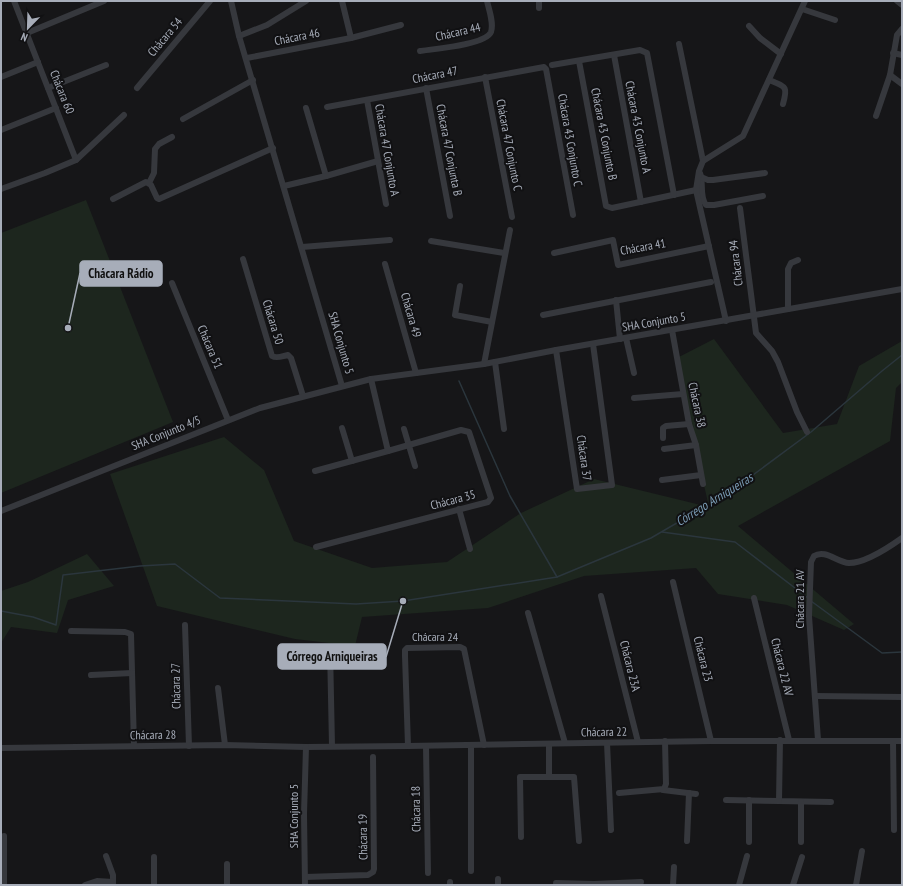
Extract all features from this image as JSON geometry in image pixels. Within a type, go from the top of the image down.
[{"type":"street","name":"Chácara 60","points":[[14,1],[76,160]]},
{"type":"street","points":[[27,33],[104,1]]},
{"type":"street","name":"Chácara 54","points":[[138,88],[210,1]]},
{"type":"street","name":"SHA Conjunto 5","points":[[231,1],[239,36],[247,58],[342,386],[371,379],[484,364],[902,289]]},
{"type":"street","points":[[239,36],[267,24],[306,1]]},
{"type":"street","points":[[342,1],[351,38]]},
{"type":"street","name":"Chácara 44","points":[[420,51],[460,46],[486,38],[492,27],[487,1]]},
{"type":"street","points":[[703,161],[743,136],[805,1]]},
{"type":"street","points":[[897,1],[902,5]]},
{"type":"street","points":[[802,9],[835,20]]},
{"type":"street","name":"Chácara 46","points":[[247,58],[351,38],[401,25]]},
{"type":"street","points":[[749,26],[760,38],[781,54]]},
{"type":"street","points":[[876,116],[890,75],[897,35],[902,29]]},
{"type":"street","points":[[679,44],[703,161],[696,190],[726,321]]},
{"type":"street","name":"Chácara 43 Conjunto A","points":[[641,202],[614,55],[640,50],[647,53],[674,195]]},
{"type":"street","points":[[893,53],[902,55]]},
{"type":"street","points":[[552,65],[614,55]]},
{"type":"street","name":"Chácara 43 Conjunto B","points":[[579,61],[606,206],[612,208],[641,202]]},
{"type":"street","points":[[1,77],[38,62]]},
{"type":"street","points":[[48,88],[106,65]]},
{"type":"street","name":"Chácara 47","points":[[327,107],[542,66],[546,69]]},
{"type":"street","name":"Chácara 43 Conjunto C","points":[[546,69],[573,214]]},
{"type":"street","points":[[890,75],[902,84]]},
{"type":"street","name":"Chácara 47 Conjunto C","points":[[485,77],[512,217]]},
{"type":"street","points":[[183,119],[253,80]]},
{"type":"street","points":[[769,80],[785,88],[784,104]]},
{"type":"street","name":"Chácara 47 Conjunta B","points":[[426,88],[450,216]]},
{"type":"street","name":"Chácara 47 Conjunto A","points":[[367,100],[386,204]]},
{"type":"street","points":[[1,130],[56,108]]},
{"type":"street","points":[[306,108],[326,176]]},
{"type":"street","points":[[1,189],[76,160],[124,115]]},
{"type":"street","points":[[149,183],[154,173],[154,149],[159,144],[172,137]]},
{"type":"street","points":[[149,183],[154,194],[160,199],[273,148]]},
{"type":"street","points":[[284,186],[378,161]]},
{"type":"street","points":[[700,174],[708,180],[713,180],[765,173]]},
{"type":"street","points":[[700,174],[702,196],[706,205],[714,205],[764,196]]},
{"type":"street","points":[[113,199],[143,183],[149,183]]},
{"type":"street","points":[[641,202],[696,190]]},
{"type":"street","name":"Chácara 94","points":[[740,208],[756,333],[772,351],[778,362],[806,432]]},
{"type":"street","points":[[484,364],[504,253],[510,230]]},
{"type":"street","points":[[302,247],[390,240]]},
{"type":"street","name":"Chácara 41","points":[[554,253],[613,240],[618,265],[708,246]]},
{"type":"street","points":[[431,241],[504,253]]},
{"type":"street","name":"Chácara 50","points":[[243,259],[272,356],[279,357],[288,355],[291,358],[303,396]]},
{"type":"street","points":[[788,309],[788,269],[791,263],[798,260]]},
{"type":"street","name":"Chácara 49","points":[[385,264],[416,373]]},
{"type":"street","points":[[543,315],[711,282]]},
{"type":"street","name":"Chácara 51","points":[[172,283],[228,420]]},
{"type":"street","points":[[460,286],[455,315],[492,322]]},
{"type":"street","points":[[616,300],[623,338],[634,372]]},
{"type":"street","name":"Chácara 38","points":[[672,330],[689,424],[696,445],[703,484]]},
{"type":"street","name":"Chácara 37","points":[[556,350],[577,489],[612,485],[593,344]]},
{"type":"street","points":[[495,362],[504,429]]},
{"type":"street","points":[[371,379],[388,452]]},
{"type":"street","name":"SHA Conjunto 4/5","points":[[1,511],[228,420],[269,405],[342,386]]},
{"type":"street","points":[[634,398],[683,394]]},
{"type":"street","points":[[663,438],[663,428],[666,426],[689,424]]},
{"type":"street","points":[[342,428],[352,461]]},
{"type":"street","points":[[404,429],[415,466]]},
{"type":"street","name":"Chácara 35","points":[[315,471],[388,452],[461,430],[469,432],[491,498],[488,502],[316,547]]},
{"type":"street","points":[[664,449],[696,445]]},
{"type":"street","points":[[662,480],[701,475]]},
{"type":"street","points":[[459,509],[470,550]]},
{"type":"street","name":"Chácara 21 AV","points":[[818,740],[809,616],[811,562],[814,556],[822,554],[842,562],[849,563],[861,561],[886,549],[902,538]]},
{"type":"street","name":"Chácara 23","points":[[673,582],[711,740]]},
{"type":"street","name":"Chácara 23A","points":[[601,596],[638,742]]},
{"type":"street","name":"Chácara 22 AV","points":[[754,598],[788,740]]},
{"type":"street","points":[[528,613],[565,743]]},
{"type":"street","name":"Chácara 27","points":[[185,625],[188,746]]},
{"type":"street","points":[[71,631],[130,633],[132,638],[134,746]]},
{"type":"street","name":"Chácara 24","points":[[408,746],[405,650],[407,648],[460,647],[464,648],[484,745]]},
{"type":"street","points":[[330,648],[332,746]]},
{"type":"street","points":[[91,675],[132,673]]},
{"type":"street","points":[[218,688],[225,745]]},
{"type":"street","points":[[816,696],[902,696]]},
{"type":"street","name":"Chácara 22","points":[[306,746],[426,746],[711,740],[902,741]]},
{"type":"street","points":[[779,801],[780,740]]},
{"type":"street","points":[[662,790],[666,784],[665,741]]},
{"type":"street","points":[[893,741],[894,830]]},
{"type":"street","points":[[607,742],[611,830]]},
{"type":"street","points":[[549,744],[549,776]]},
{"type":"street","name":"Chácara 28","points":[[1,748],[225,745],[306,746]]},
{"type":"street","points":[[471,745],[471,871]]},
{"type":"street","name":"SHA Conjunto 5","points":[[305,885],[304,814],[306,746]]},
{"type":"street","name":"Chácara 18","points":[[426,746],[428,872]]},
{"type":"street","name":"Chácara 19","points":[[306,877],[368,875],[373,872],[373,757]]},
{"type":"street","points":[[521,837],[520,777],[574,777],[579,841]]},
{"type":"street","points":[[618,793],[662,790],[696,794]]},
{"type":"street","points":[[687,841],[689,793]]},
{"type":"street","points":[[726,800],[831,802]]},
{"type":"street","points":[[749,800],[749,842]]},
{"type":"street","points":[[801,802],[801,842]]},
{"type":"street","points":[[4,836],[4,885]]},
{"type":"street","points":[[856,885],[862,851]]},
{"type":"street","points":[[85,885],[97,881],[113,884],[111,870],[106,856]]},
{"type":"street","points":[[740,885],[747,856]]},
{"type":"street","points":[[154,857],[154,885]]},
{"type":"street","points":[[792,885],[802,857]]},
{"type":"street","points":[[227,864],[227,885]]},
{"type":"street","points":[[672,885],[674,867]]},
{"type":"street","points":[[556,883],[594,884],[641,882]]},
{"type":"shaded area","points":[[86,200],[173,422],[1,493],[1,233]]},
{"type":"shaded area","points":[[714,339],[783,433],[837,424],[859,366],[902,341],[902,382],[896,388],[890,441],[738,526],[854,624],[844,630],[787,605],[718,594],[696,568],[584,576],[488,608],[362,617],[355,646],[295,639],[157,606],[110,474],[224,437],[264,470],[294,541],[372,568],[447,562],[521,513],[594,479],[709,507],[675,359]]},
{"type":"shaded area","points":[[87,554],[114,586],[68,600],[57,633],[11,627],[1,643],[1,591],[28,582]]},
{"type":"waterway","name":"Córrego Arniqueiras","points":[[1,611],[33,617],[56,625],[63,575],[140,566],[175,564],[220,598],[356,604],[403,601],[557,577],[651,538],[730,492],[811,432],[902,355]]},
{"type":"waterway","points":[[459,381],[510,496],[557,577]]},
{"type":"waterway","points":[[662,532],[735,542],[808,598]]},
{"type":"waterway","points":[[811,601],[882,653],[902,652]]},
{"type":"place","name":"Chácara Rádio","points":[[68,328]]},
{"type":"place","name":"Córrego Arniqueiras","points":[[403,601]]}]
